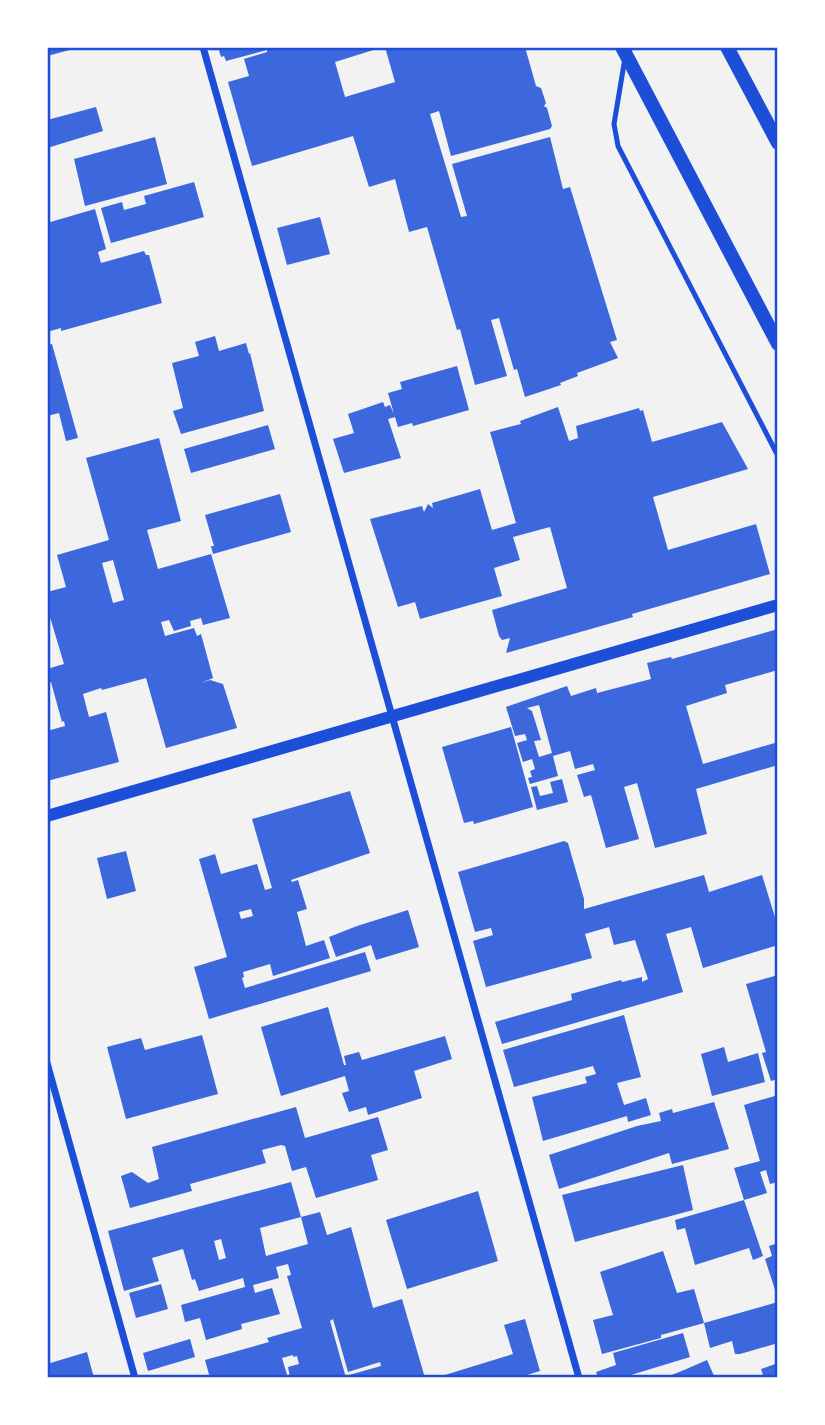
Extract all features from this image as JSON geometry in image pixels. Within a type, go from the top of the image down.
[{"type":"main road","points":[[727,47],[778,143]]},
{"type":"main road","points":[[624,51],[778,344]]},
{"type":"street","points":[[203,47],[579,1378]]},
{"type":"street","points":[[47,816],[778,605]]},
{"type":"street","points":[[47,1063],[135,1378]]},
{"type":"lane","points":[[624,51],[614,124],[618,146],[778,456]]},
{"type":"building","points":[[47,47],[77,47],[77,48],[47,56]]},
{"type":"building","points":[[218,47],[383,47],[335,62],[345,97],[395,82],[385,47],[525,47],[536,86],[541,88],[546,103],[544,106],[552,126],[550,129],[451,156],[439,111],[430,114],[461,217],[467,216],[452,164],[550,137],[563,189],[570,187],[617,340],[610,342],[618,358],[577,373],[578,376],[560,383],[561,385],[525,397],[499,318],[491,320],[507,376],[475,385],[427,227],[409,232],[395,179],[369,187],[353,136],[252,166],[228,82],[249,76],[244,59],[267,50],[226,61],[224,56],[221,57]]},
{"type":"building","points":[[96,107],[103,131],[47,148],[47,120]]},
{"type":"building","points":[[155,137],[167,184],[85,206],[74,159]]},
{"type":"building","points":[[194,182],[204,217],[111,243],[101,208],[122,202],[124,210],[146,204],[144,196]]},
{"type":"building","points":[[95,209],[106,249],[98,252],[101,263],[144,251],[149,255],[162,303],[61,331],[61,328],[47,332],[47,223]]},
{"type":"building","points":[[320,217],[330,254],[287,265],[277,228]]},
{"type":"building","points":[[215,336],[219,351],[246,343],[264,411],[181,434],[173,411],[183,408],[172,363],[199,356],[195,342]]},
{"type":"building","points":[[52,344],[78,438],[66,441],[59,413],[47,416],[47,345]]},
{"type":"building","points":[[457,366],[469,410],[413,426],[412,423],[398,427],[395,417],[388,419],[401,458],[344,473],[333,439],[354,433],[348,414],[383,402],[385,407],[390,405],[394,414],[388,393],[402,389],[400,382]]},
{"type":"building","points":[[558,407],[569,441],[578,438],[576,426],[639,408],[640,411],[643,410],[652,442],[722,422],[748,469],[653,497],[668,550],[756,524],[770,574],[506,653],[510,638],[502,640],[499,636],[492,610],[567,588],[550,527],[513,537],[520,560],[494,568],[502,596],[420,619],[415,602],[398,607],[370,519],[422,506],[424,512],[428,504],[433,508],[432,503],[480,489],[492,530],[516,523],[490,432],[521,424],[520,421]]},
{"type":"building","points":[[268,425],[275,449],[191,473],[184,449]]},
{"type":"building","points":[[159,438],[181,521],[147,530],[158,569],[211,554],[230,618],[203,625],[201,618],[190,621],[191,626],[174,631],[169,620],[161,622],[165,636],[194,628],[197,636],[201,634],[213,678],[201,683],[210,680],[223,684],[237,728],[166,748],[146,678],[102,690],[101,688],[83,694],[89,717],[106,712],[119,762],[47,781],[47,731],[65,726],[51,682],[47,684],[47,669],[64,664],[47,607],[47,592],[66,587],[57,555],[109,540],[86,458]],"holes":[[[113,560],[124,600],[113,603],[102,563]]]},
{"type":"building","points":[[280,494],[291,532],[213,554],[211,546],[214,546],[205,515]]},
{"type":"building","points":[[778,629],[778,670],[725,685],[727,693],[686,706],[703,764],[778,742],[778,765],[696,789],[707,834],[655,848],[637,783],[624,787],[639,839],[606,848],[591,795],[584,797],[577,775],[595,770],[593,764],[575,769],[570,751],[553,756],[558,776],[530,784],[530,771],[535,769],[532,759],[523,762],[517,743],[527,740],[525,734],[515,736],[506,707],[567,686],[571,696],[596,688],[597,693],[651,679],[647,663],[671,657],[672,659]],"holes":[[[539,705],[552,753],[539,757],[534,741],[541,740],[532,711],[527,708]]]},
{"type":"building","points":[[511,727],[533,807],[474,824],[473,821],[464,823],[442,747]]},
{"type":"building","points":[[562,779],[568,802],[537,810],[531,787],[537,786],[540,796],[553,793],[550,782]]},
{"type":"building","points":[[350,791],[370,853],[291,880],[298,880],[307,909],[297,912],[306,946],[324,940],[330,958],[273,976],[270,964],[243,972],[245,988],[365,952],[371,971],[209,1019],[194,967],[227,957],[199,859],[215,854],[221,874],[257,864],[265,890],[272,888],[252,819]],"holes":[[[251,909],[253,916],[241,919],[239,912]]]},
{"type":"building","points":[[564,841],[568,843],[584,899],[584,909],[704,875],[709,892],[762,875],[778,927],[778,945],[703,968],[691,927],[666,934],[683,992],[502,1044],[495,1022],[572,1000],[571,994],[621,980],[622,982],[642,977],[642,982],[648,979],[635,940],[614,945],[609,927],[585,934],[592,958],[486,987],[473,941],[493,935],[491,928],[475,932],[458,872]]},
{"type":"building","points":[[126,851],[136,891],[107,899],[97,858]]},
{"type":"building","points":[[408,910],[419,947],[376,960],[371,945],[336,957],[329,937]]},
{"type":"building","points":[[778,975],[778,1079],[771,1081],[762,1053],[766,1052],[746,984]]},
{"type":"building","points":[[328,1007],[344,1065],[344,1056],[359,1052],[362,1060],[445,1036],[452,1059],[414,1071],[422,1098],[368,1115],[366,1107],[349,1112],[342,1093],[349,1091],[345,1076],[281,1096],[261,1027]]},
{"type":"building","points":[[624,1015],[641,1077],[617,1083],[624,1105],[646,1098],[651,1115],[628,1122],[627,1116],[543,1141],[532,1097],[587,1083],[585,1077],[596,1074],[593,1066],[514,1087],[503,1050]]},
{"type":"building","points":[[202,1035],[218,1094],[126,1119],[107,1047],[141,1038],[145,1050]]},
{"type":"building","points":[[724,1047],[728,1062],[758,1053],[765,1082],[712,1096],[701,1054]]},
{"type":"building","points":[[778,1095],[778,1182],[770,1184],[766,1170],[760,1172],[767,1193],[744,1200],[734,1168],[760,1161],[744,1105]]},
{"type":"building","points":[[714,1102],[729,1149],[672,1164],[669,1153],[559,1189],[549,1155],[637,1126],[661,1121],[659,1113],[672,1109],[673,1113]]},
{"type":"building","points":[[296,1107],[305,1138],[378,1117],[388,1150],[371,1155],[378,1180],[316,1198],[306,1167],[292,1171],[285,1146],[281,1145],[262,1150],[266,1163],[190,1184],[192,1191],[130,1208],[121,1176],[132,1172],[148,1183],[159,1179],[152,1147]]},
{"type":"building","points":[[683,1165],[693,1210],[575,1242],[562,1195]]},
{"type":"building","points":[[291,1182],[301,1217],[320,1212],[327,1235],[351,1227],[373,1308],[402,1299],[425,1378],[350,1378],[349,1375],[381,1366],[380,1362],[348,1372],[333,1319],[330,1321],[346,1378],[290,1378],[288,1367],[299,1364],[297,1356],[293,1355],[282,1358],[288,1378],[210,1378],[205,1360],[269,1342],[267,1338],[302,1328],[287,1276],[291,1275],[288,1264],[276,1267],[279,1278],[253,1285],[255,1293],[272,1288],[280,1314],[241,1324],[242,1329],[206,1340],[200,1318],[185,1322],[181,1305],[245,1287],[243,1278],[199,1291],[195,1279],[192,1280],[183,1249],[152,1258],[159,1281],[124,1291],[108,1231]],"holes":[[[301,1217],[308,1244],[266,1256],[260,1228]],[[221,1239],[226,1258],[219,1260],[214,1241]]]},
{"type":"building","points":[[478,1191],[498,1261],[407,1289],[386,1220]]},
{"type":"building","points":[[744,1200],[763,1256],[753,1260],[749,1248],[695,1265],[685,1228],[677,1230],[675,1220]]},
{"type":"building","points":[[778,1243],[777,1296],[765,1259],[772,1256],[769,1246]]},
{"type":"building","points":[[663,1251],[677,1293],[694,1289],[704,1323],[602,1354],[593,1320],[613,1315],[600,1272]]},
{"type":"building","points":[[161,1284],[168,1309],[136,1318],[129,1293]]},
{"type":"building","points":[[778,1302],[778,1343],[740,1354],[735,1354],[732,1341],[710,1348],[704,1323]]},
{"type":"building","points":[[525,1319],[540,1371],[517,1378],[435,1378],[513,1354],[504,1325]]},
{"type":"building","points":[[683,1333],[690,1357],[621,1378],[598,1378],[596,1372],[616,1365],[613,1353]]},
{"type":"building","points":[[190,1339],[195,1357],[148,1371],[143,1353]]},
{"type":"building","points":[[87,1352],[94,1378],[47,1378],[47,1364]]},
{"type":"building","points":[[707,1360],[715,1378],[664,1378],[684,1370]]},
{"type":"building","points":[[778,1363],[778,1378],[764,1378],[761,1369]]}]
